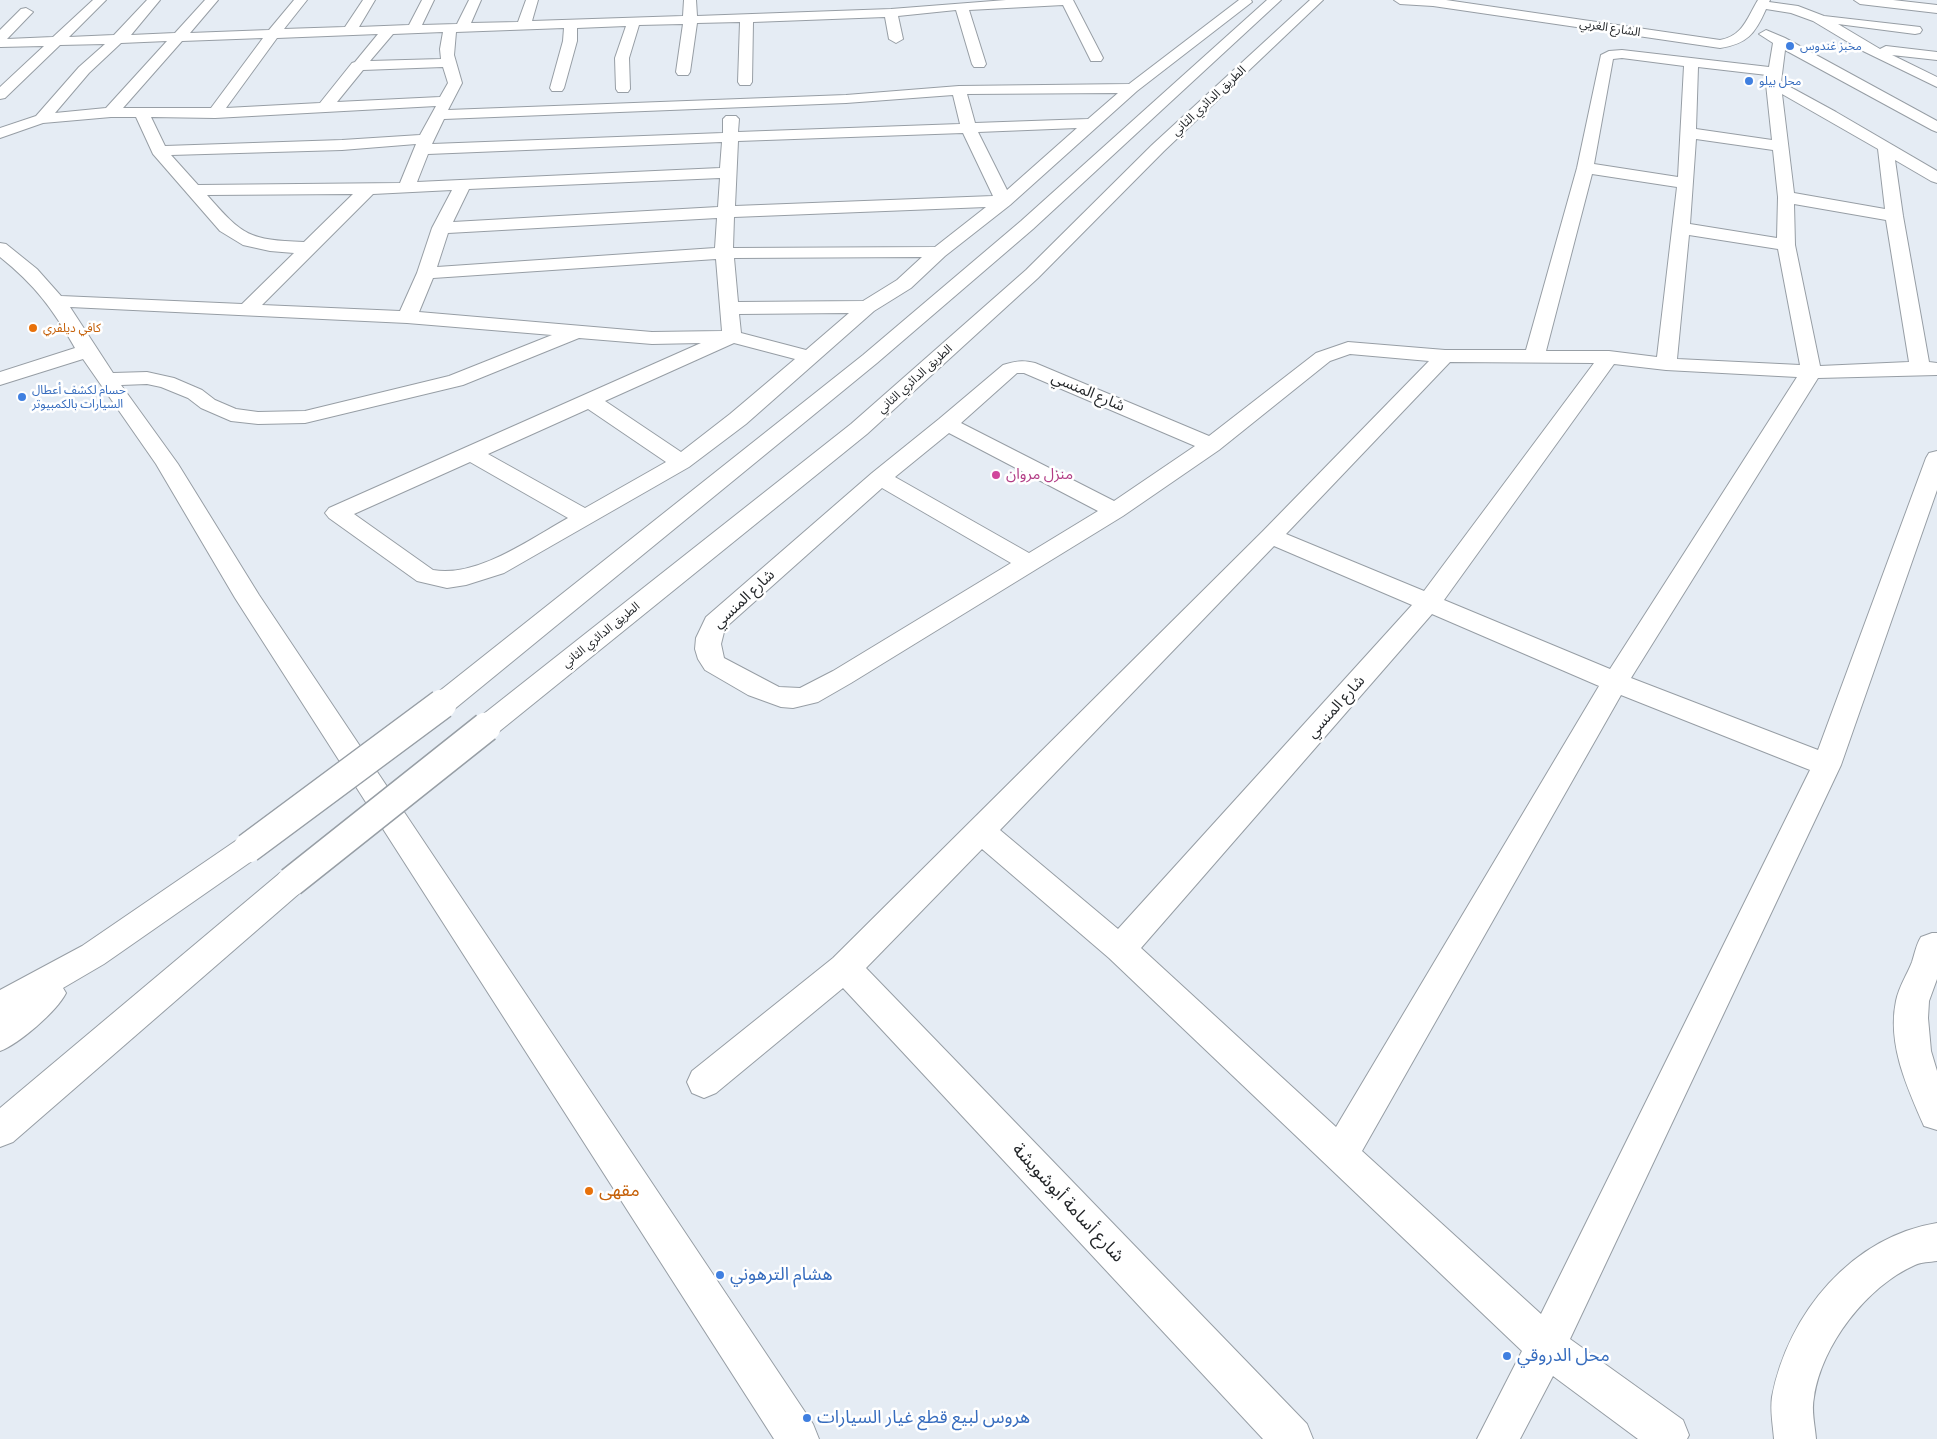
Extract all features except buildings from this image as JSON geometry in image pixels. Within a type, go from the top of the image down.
[{"type":"main road","points":[[0,95],[100,0]]},
{"type":"main road","points":[[41,119],[84,70],[132,26],[154,0]]},
{"type":"main road","points":[[111,112],[212,0]]},
{"type":"main road","points":[[215,112],[273,34],[301,0]]},
{"type":"main road","points":[[350,30],[369,0]]},
{"type":"main road","points":[[324,108],[357,66],[402,28],[428,0]]},
{"type":"main road","points":[[406,188],[454,83],[446,48],[475,0]]},
{"type":"main road","points":[[524,25],[532,0]]},
{"type":"main road","points":[[683,72],[690,27],[690,0]]},
{"type":"main road","points":[[0,43],[689,19],[840,8],[891,13],[961,6],[1083,0]]},
{"type":"main road","points":[[732,337],[589,400],[473,455],[337,513],[426,576],[447,580],[466,577],[495,568],[585,518],[681,462],[738,419],[867,307],[904,284],[939,252],[1004,202],[1132,88],[1201,38],[1246,2],[1245,0]]},
{"type":"main road","name":"الطريق الدائري الثاني","points":[[93,955],[248,848],[442,704],[870,359],[1027,225],[1146,115],[1275,0]]},
{"type":"main road","name":"الطريق الدائري الثاني","points":[[0,1130],[291,882],[859,429],[1032,274],[1158,148],[1317,0]]},
{"type":"main road","name":"الشارع الغربي","points":[[1400,0],[1430,1],[1720,44],[1738,41],[1752,26],[1763,2]]},
{"type":"main road","points":[[1860,0],[1937,9]]},
{"type":"main road","points":[[1066,1],[1096,58]]},
{"type":"main road","points":[[1763,2],[1818,18],[1868,48],[1937,83]]},
{"type":"main road","points":[[961,6],[979,64]]},
{"type":"main road","points":[[0,38],[26,12]]},
{"type":"main road","points":[[891,13],[896,39]]},
{"type":"main road","points":[[745,82],[756,14]]},
{"type":"main road","points":[[1818,18],[1915,30]]},
{"type":"main road","points":[[623,89],[622,58],[634,21]]},
{"type":"main road","points":[[557,88],[570,41],[571,22]]},
{"type":"main road","points":[[1752,26],[1937,127]]},
{"type":"main road","points":[[381,65],[402,28]]},
{"type":"main road","points":[[1341,1153],[1615,682],[1811,372],[1786,245],[1786,198],[1779,146],[1774,78],[1780,41]]},
{"type":"main road","points":[[1868,48],[1937,56]]},
{"type":"main road","points":[[1535,356],[1585,168],[1606,58],[1609,55],[1622,54],[1691,62],[1774,78],[1831,115],[1937,178]]},
{"type":"main road","points":[[357,66],[448,62]]},
{"type":"main road","points":[[1666,364],[1686,183],[1691,62]]},
{"type":"main road","points":[[0,133],[41,119],[111,112],[215,112],[324,108],[731,103],[846,100],[959,90],[1132,88]]},
{"type":"main road","points":[[959,90],[968,127],[1004,202]]},
{"type":"main road","points":[[731,103],[732,137],[725,212],[724,253],[732,337]]},
{"type":"main road","points":[[1878,112],[1929,108]]},
{"type":"main road","points":[[141,112],[159,151],[226,227],[242,238],[270,246],[309,248]]},
{"type":"main road","points":[[1831,115],[1859,113]]},
{"type":"main road","points":[[159,151],[342,145],[732,137],[1092,123]]},
{"type":"main road","points":[[1688,133],[1779,146]]},
{"type":"main road","points":[[1885,146],[1894,216],[1928,368]]},
{"type":"main road","points":[[1585,168],[1686,183]]},
{"type":"main road","points":[[195,190],[406,188],[728,173]]},
{"type":"main road","points":[[407,318],[426,273],[441,228],[464,184]]},
{"type":"main road","points":[[246,310],[368,189]]},
{"type":"main road","points":[[1786,198],[1894,216]]},
{"type":"main road","points":[[441,228],[725,212],[1004,202]]},
{"type":"main road","points":[[1680,228],[1786,245]]},
{"type":"main road","points":[[0,248],[31,273],[56,301],[88,351],[167,464],[248,598],[798,1439]]},
{"type":"main road","points":[[426,273],[724,253],[939,252]]},
{"type":"main road","points":[[56,301],[407,318],[652,338],[732,337],[811,357]]},
{"type":"main road","points":[[730,312],[735,308],[867,307]]},
{"type":"main road","points":[[108,379],[147,378],[167,382],[195,394],[216,408],[238,416],[305,417],[456,381],[575,333]]},
{"type":"main road","name":"شارع المنسي","points":[[1211,445],[1028,367],[1022,366],[1010,369],[947,424],[880,478],[715,623],[708,639],[710,658],[714,664],[774,697],[802,698],[842,677],[1115,511],[1211,445],[1323,357],[1348,348],[1445,356],[1609,357],[1666,364],[1811,372],[1928,368]]},
{"type":"main road","points":[[0,379],[88,351]]},
{"type":"main road","points":[[704,1082],[845,968],[1271,536],[1445,356]]},
{"type":"main road","name":"شارع المنسي","points":[[1120,949],[1429,602],[1609,357]]},
{"type":"main road","points":[[589,400],[681,462]]},
{"type":"main road","points":[[947,424],[1115,511]]},
{"type":"main road","points":[[473,455],[585,518]]},
{"type":"main road","points":[[1498,1439],[1546,1346],[1828,765],[1937,458]]},
{"type":"main road","points":[[880,478],[1030,564]]},
{"type":"main road","points":[[1271,536],[1615,682],[1828,765]]},
{"type":"main road","points":[[980,830],[1120,949],[1546,1346],[1668,1435]]},
{"type":"main road","points":[[1937,946],[1932,946],[1926,968],[1917,983],[1910,1011],[1913,1047],[1929,1098],[1937,1114]]},
{"type":"main road","points":[[0,1007],[93,955]]},
{"type":"main road","points":[[0,1036],[93,955]]},
{"type":"main road","name":"شارع أسامة أبوشويشة","points":[[845,968],[1292,1439]]},
{"type":"main road","points":[[1795,1439],[1793,1398],[1808,1348],[1836,1302],[1873,1268],[1906,1249],[1937,1242]]},
{"type":"place","name":"مخبز غندوس","points":[[1790,46]]},
{"type":"place","name":"محل بيلو","points":[[1749,81]]},
{"type":"place","name":"كافي ديلفري","points":[[33,328]]},
{"type":"place","name":"حسام لكشف أعطال السيارات بالكمبيوتر","points":[[22,397]]},
{"type":"place","name":"منزل مروان","points":[[996,475]]},
{"type":"place","name":"مقهى","points":[[589,1191]]},
{"type":"place","name":"هشام الترهوني","points":[[720,1275]]},
{"type":"place","name":"محل الدروقي","points":[[1507,1356]]},
{"type":"place","name":"هروس لبيع قطع غيار السيارات","points":[[807,1418]]}]
